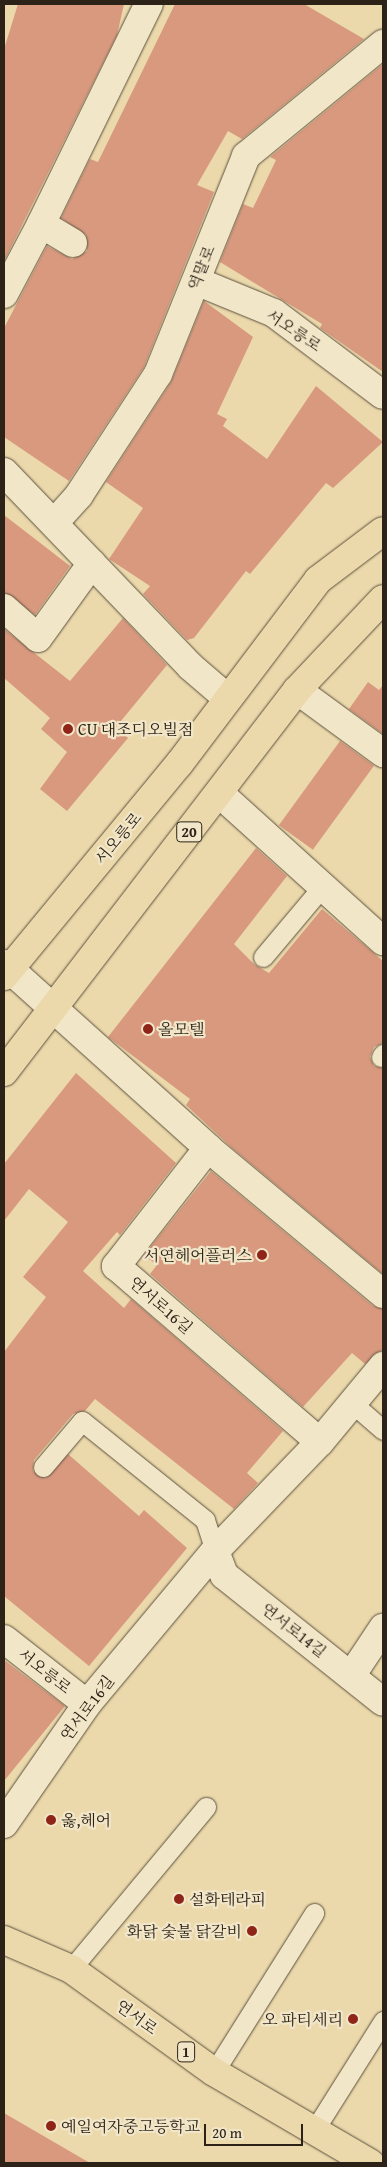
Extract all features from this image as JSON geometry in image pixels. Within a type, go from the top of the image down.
[{"type":"main road","name":"서오릉로","points":[[6,969],[179,764],[318,580],[383,531]]},
{"type":"main road","name":"20","points":[[4,1072],[297,690],[383,600]]},
{"type":"main road","name":"연서로","points":[[4,1940],[71,1969],[214,2072],[315,2129],[370,2163]]},
{"type":"street","points":[[4,294],[41,224],[149,4]]},
{"type":"street","name":"역말로","points":[[54,523],[79,496],[158,374],[246,156],[383,44]]},
{"type":"street","points":[[41,224],[73,243]]},
{"type":"street","name":"서오릉로","points":[[196,281],[274,313],[383,395]]},
{"type":"street","points":[[4,472],[191,668],[227,698]]},
{"type":"street","points":[[4,608],[38,638],[92,563]]},
{"type":"street","points":[[297,690],[383,753]]},
{"type":"street","points":[[218,793],[383,940]]},
{"type":"street","points":[[6,969],[54,1005],[208,1148],[383,1294]]},
{"type":"street","name":"연서로16길","points":[[208,1148],[116,1266],[320,1442]]},
{"type":"street","name":"연서로16길","points":[[4,1824],[87,1704],[215,1551],[320,1442],[383,1366]]},
{"type":"street","name":"연서로14길","points":[[215,1551],[224,1575],[383,1702]]},
{"type":"street","points":[[351,1676],[383,1628]]},
{"type":"street","name":"서오릉로","points":[[4,1639],[87,1704]]},
{"type":"lane","points":[[263,957],[322,887]]},
{"type":"lane","points":[[352,1403],[383,1430]]},
{"type":"lane","points":[[43,1467],[82,1421],[205,1520],[215,1551]]},
{"type":"lane","points":[[71,1969],[206,1807]]},
{"type":"lane","points":[[214,2072],[314,1913]]},
{"type":"lane","points":[[315,2129],[383,2021]]},
{"type":"building","points":[[18,4],[124,4],[117,35],[4,261],[4,49]]},
{"type":"building","points":[[175,4],[304,4],[364,39],[242,139],[228,131],[197,185],[214,192],[144,367],[69,481],[4,437],[4,328],[47,246],[72,259],[87,251],[86,235],[61,218],[90,159],[98,162]]},
{"type":"building","points":[[383,64],[383,372],[320,328],[322,324],[220,262],[243,204],[253,208],[276,160],[270,157]]},
{"type":"building","points":[[204,301],[253,337],[217,414],[227,419],[223,426],[267,459],[316,386],[383,442],[333,488],[326,483],[250,574],[246,571],[194,638],[187,640],[143,594],[150,586],[109,559],[143,508],[106,482],[171,382]]},
{"type":"building","points":[[4,515],[70,566],[35,615],[4,593]]},
{"type":"building","points":[[123,618],[167,665],[116,727],[128,738],[67,811],[40,789],[67,752],[41,729],[50,718],[4,678],[4,629],[70,681]]},
{"type":"building","points":[[368,682],[379,690],[383,685],[383,734],[349,709]]},
{"type":"building","points":[[340,741],[374,766],[313,850],[279,825]]},
{"type":"building","points":[[256,848],[287,876],[234,944],[255,965],[269,973],[322,909],[383,961],[383,1043],[374,1047],[370,1057],[374,1066],[383,1068],[383,1274],[231,1147],[186,1105],[190,1099],[108,1037]]},
{"type":"building","points":[[76,1073],[176,1163],[120,1235],[117,1232],[83,1271],[124,1308],[131,1299],[283,1431],[247,1473],[258,1483],[234,1509],[95,1399],[85,1411],[73,1414],[34,1460],[33,1471],[46,1478],[68,1454],[139,1516],[144,1510],[187,1548],[89,1666],[4,1596],[4,1352],[46,1297],[23,1277],[68,1222],[29,1189],[4,1221],[4,1164]]},
{"type":"building","points":[[211,1171],[373,1306],[383,1309],[383,1349],[365,1364],[352,1353],[303,1407],[150,1274],[157,1265],[144,1255]]},
{"type":"building","points":[[4,1660],[65,1706],[4,1781]]},
{"type":"building","points":[[4,2113],[90,2163],[4,2163]]},
{"type":"place","name":"CU 대조디오빌점","points":[[68,729]]},
{"type":"place","name":"올모텔","points":[[148,1029]]},
{"type":"place","name":"서연헤어플러스","points":[[262,1255]]},
{"type":"place","name":"옳,헤어","points":[[51,1820]]},
{"type":"place","name":"설화테라피","points":[[179,1899]]},
{"type":"place","name":"화닭 숯불 닭갈비","points":[[252,1931]]},
{"type":"place","name":"오 파티세리","points":[[353,2019]]},
{"type":"place","name":"예일여자중고등학교","points":[[51,2126]]}]
